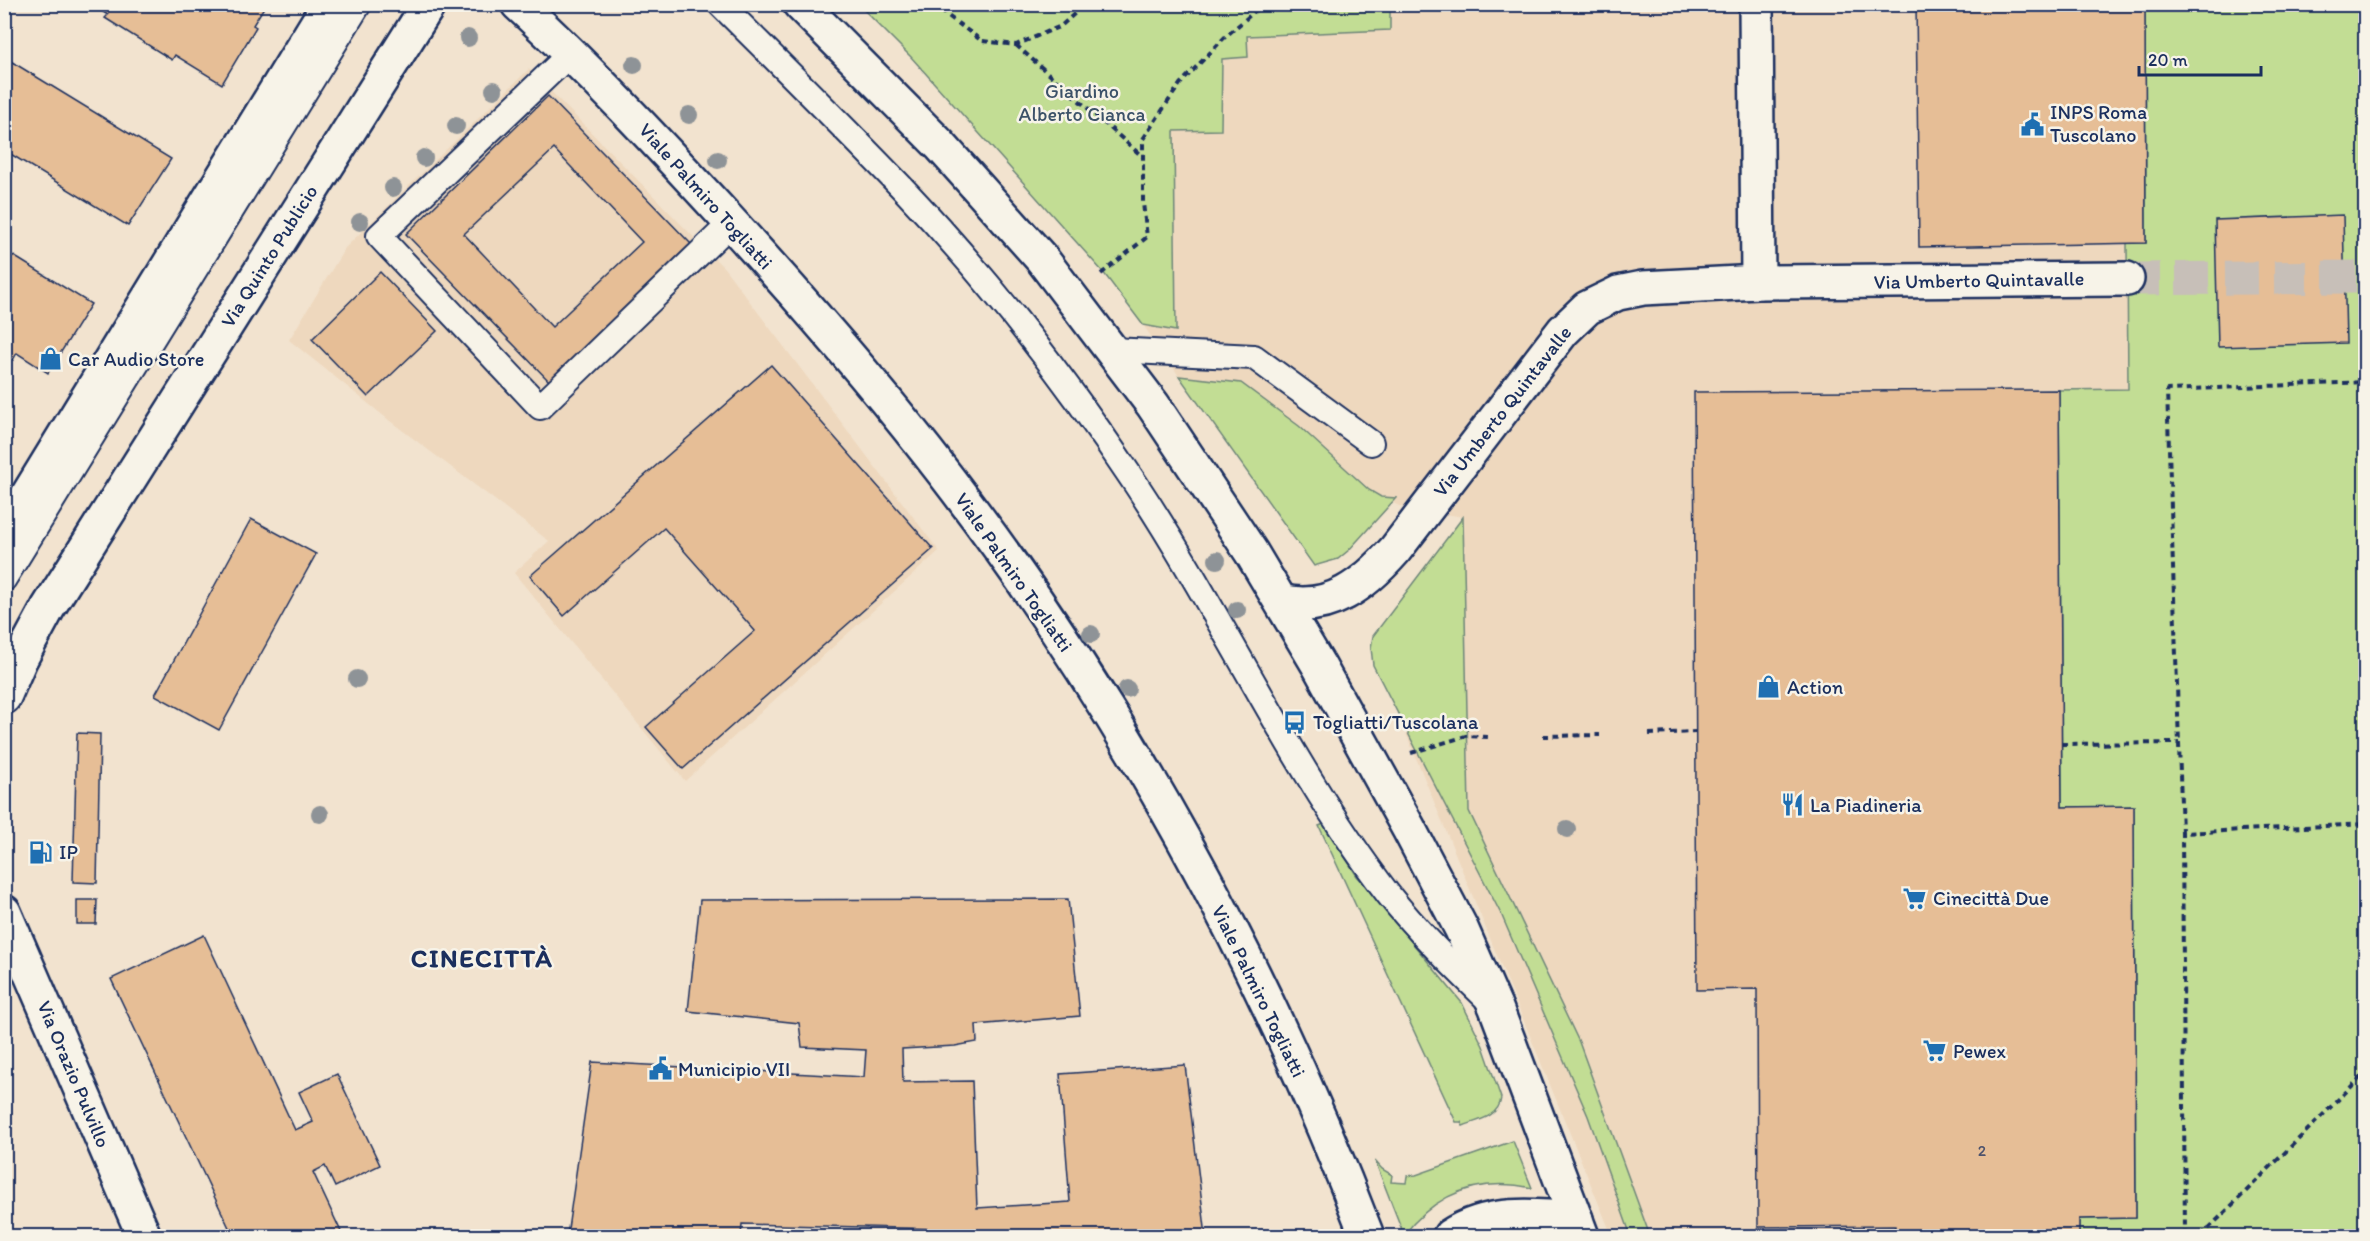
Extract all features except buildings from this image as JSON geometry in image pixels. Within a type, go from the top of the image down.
[{"type":"street","points":[[4,534],[329,4]]},
{"type":"street","name":"Via Quinto Publicio","points":[[4,697],[20,660],[48,608],[429,4]]},
{"type":"street","name":"Viale Palmiro Togliatti","points":[[518,4],[571,52],[731,223],[905,423],[948,478],[1032,595],[1122,733],[1186,844],[1287,1042],[1367,1236]]},
{"type":"street","points":[[800,4],[977,185],[1061,282],[1153,405],[1214,495],[1281,601],[1409,829],[1461,928],[1496,1008],[1579,1228]]},
{"type":"street","points":[[1756,4],[1758,282]]},
{"type":"street","name":"Via Umberto Quintavalle","points":[[1281,601],[1304,605],[1320,604],[1354,588],[1382,564],[1554,341],[1587,308],[1618,293],[1643,288],[1758,282],[2127,279]]},
{"type":"street","name":"Via Orazio Pulvillo","points":[[4,912],[144,1236]]},
{"type":"street","points":[[1450,1236],[1469,1225],[1495,1218],[1521,1215],[1579,1228]]},
{"type":"lane","points":[[4,579],[359,4]]},
{"type":"lane","points":[[720,4],[909,196],[1022,327],[1102,434],[1173,541],[1338,824],[1407,916],[1443,957],[1496,1008]]},
{"type":"lane","points":[[571,52],[379,236],[540,407],[731,223]]},
{"type":"lane","points":[[1112,350],[1254,357],[1371,443]]},
{"type":"path","points":[[932,4],[982,41],[1016,45],[1061,26],[1085,4]]},
{"type":"path","points":[[1097,277],[1147,237],[1143,203],[1143,139],[1180,84],[1225,38],[1263,4]]},
{"type":"path","points":[[1016,45],[1143,157]]},
{"type":"path","points":[[2185,1236],[2182,833],[2167,390],[2366,382]]},
{"type":"path","points":[[1648,734],[1695,732]]},
{"type":"path","points":[[1543,736],[1600,735]]},
{"type":"path","points":[[1408,754],[1467,736],[1488,737]]},
{"type":"path","points":[[2061,744],[2179,743]]},
{"type":"path","points":[[2182,833],[2366,824]]},
{"type":"path","points":[[2201,1236],[2366,1072]]},
{"type":"shaded area","points":[[1390,4],[2365,5],[2365,1236],[1612,1236],[1371,648],[1463,517],[1399,506],[1369,490],[1299,426],[1241,383],[1179,376],[1143,325],[1176,330],[1174,131],[1222,59],[1247,36],[1390,30]]},
{"type":"shaded area","points":[[529,69],[725,269],[939,551],[685,781],[514,573],[549,541],[390,421],[289,340],[345,248]]},
{"type":"green space","name":"Giardino Alberto Cianca","points":[[859,5],[1390,5],[1390,30],[1247,36],[1248,57],[1222,59],[1221,130],[1174,131],[1176,331],[1143,325],[1103,272],[911,57]]},
{"type":"green space","points":[[2145,5],[2365,5],[2365,1236],[2079,1236],[2079,1219],[2136,1218],[2134,807],[2062,807],[2059,390],[2128,389],[2127,243],[2146,243]]},
{"type":"green space","points":[[1179,376],[1241,383],[1299,426],[1369,490],[1381,497],[1396,498],[1349,550],[1338,559],[1314,566]]},
{"type":"green space","points":[[1463,517],[1469,811],[1579,1042],[1650,1236],[1631,1236],[1588,1116],[1502,916],[1373,665],[1371,648],[1373,636]]},
{"type":"green space","points":[[1324,824],[1357,876],[1462,1003],[1483,1046],[1501,1098],[1496,1110],[1487,1117],[1463,1126],[1461,1122],[1456,1122],[1319,826]]},
{"type":"green space","points":[[1513,1141],[1532,1188],[1494,1185],[1460,1191],[1430,1208],[1404,1235],[1375,1161],[1392,1175],[1391,1182],[1406,1183],[1407,1176],[1416,1175]]},
{"type":"tunnel","points":[[2127,279],[2366,277]]},
{"type":"place","name":"INPS Roma Tuscolano","points":[[2032,124]]},
{"type":"place","name":"Car Audio Store","points":[[50,359]]},
{"type":"place","name":"Action","points":[[1769,687]]},
{"type":"place","name":"Togliatti/Tuscolana","points":[[1295,722]]},
{"type":"place","name":"La Piadineria","points":[[1792,805]]},
{"type":"place","name":"IP","points":[[41,852]]},
{"type":"place","name":"Cinecittà Due","points":[[1915,898]]},
{"type":"place","name":"Pewex","points":[[1935,1051]]},
{"type":"place","name":"Municipio VII","points":[[660,1069]]},
{"type":"district","name":"CINECITTÀ","points":[[482,958]]}]
